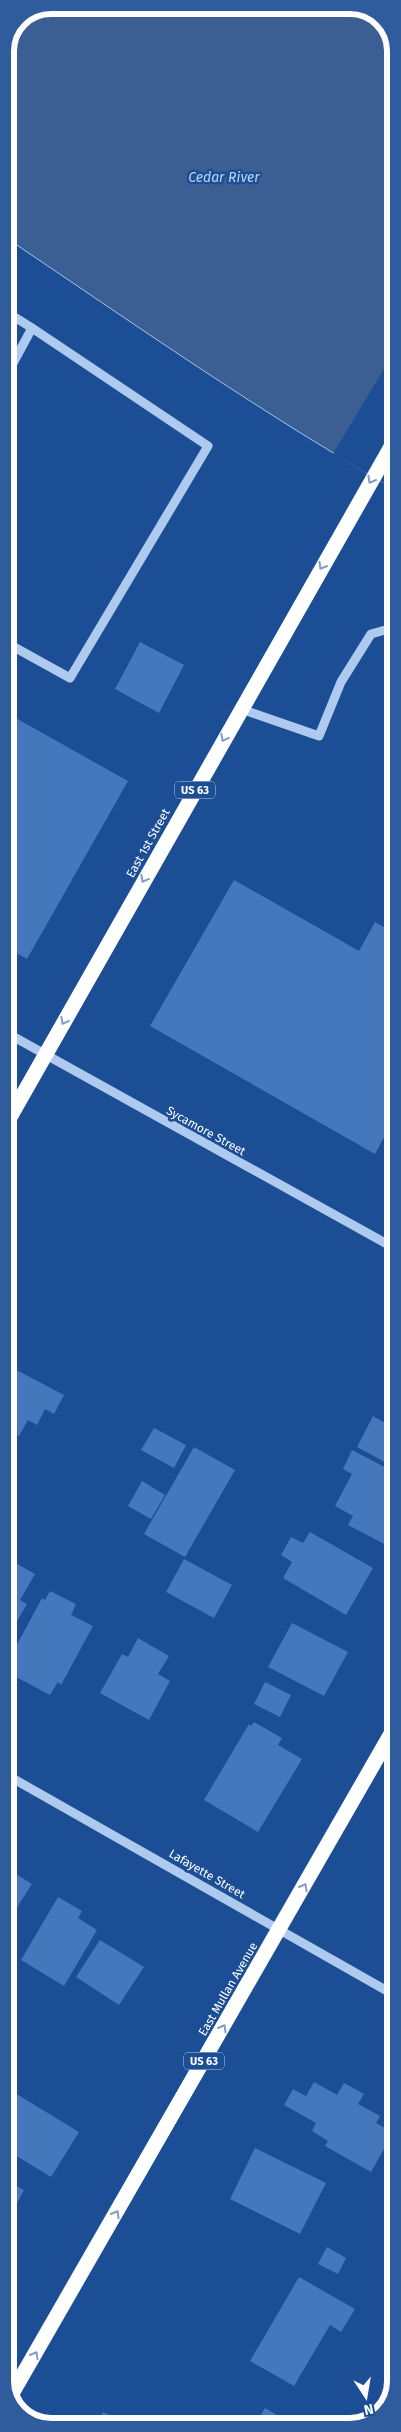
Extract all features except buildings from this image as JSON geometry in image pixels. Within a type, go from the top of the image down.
[{"type":"highway","name":"East 1st Street","points":[[14,1110],[387,453]]},
{"type":"highway","name":"East Mullan Avenue","points":[[15,2389],[387,1741]]},
{"type":"street","points":[[14,317],[208,446],[70,678],[14,647]]},
{"type":"street","points":[[14,361],[32,328]]},
{"type":"street","points":[[241,709],[319,736],[341,682],[371,634],[387,629]]},
{"type":"street","name":"Sycamore Street","points":[[14,1037],[387,1244]]},
{"type":"street","name":"Lafayette Street","points":[[14,1779],[387,1991]]},
{"type":"water","name":"Cedar River","points":[[44,14],[352,14],[371,20],[381,30],[387,46],[387,485],[296,430],[14,243],[14,44],[20,30],[30,20]]},
{"type":"pier","points":[[387,364],[387,485],[333,454]]}]
